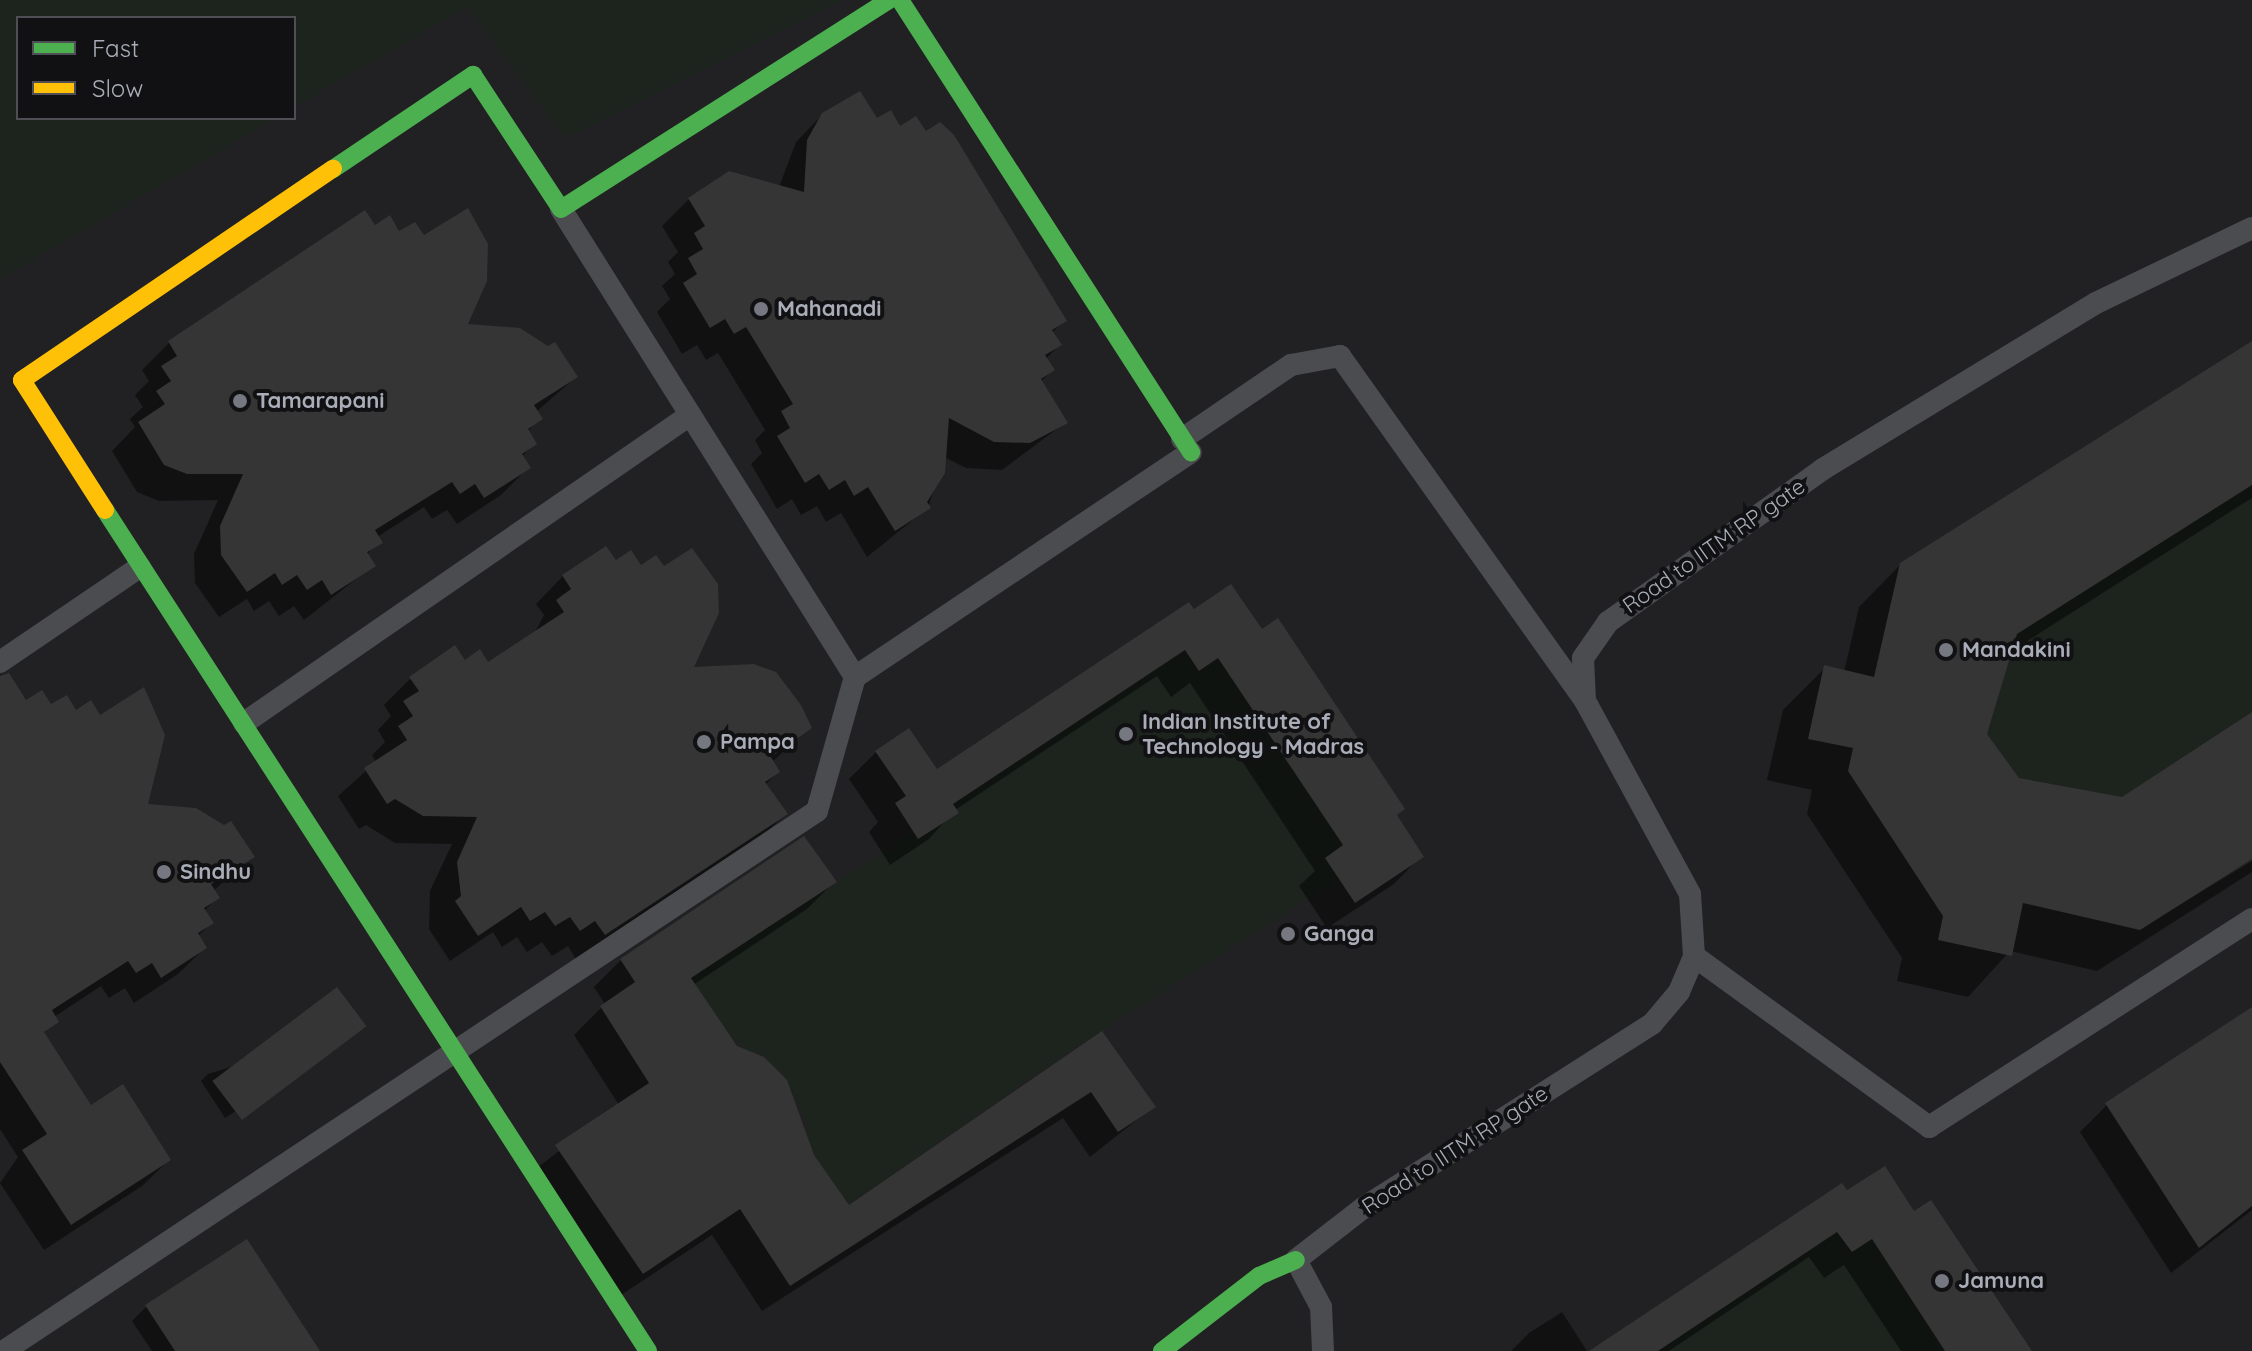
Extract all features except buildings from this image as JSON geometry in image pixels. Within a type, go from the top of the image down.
[{"type":"street","points":[[648,1351],[453,1059],[244,723],[140,567],[22,380],[473,75],[561,209],[889,0]]},
{"type":"street","points":[[900,0],[1187,445]]},
{"type":"street","points":[[1162,1351],[1259,1276],[1296,1260]]},
{"type":"lane","points":[[561,209],[855,677]]},
{"type":"lane","name":"Road to IITM RP gate","points":[[1296,1260],[1363,1208],[1652,1024],[1679,992],[1694,956],[1690,894],[1585,701],[1583,658],[1608,622],[1636,598],[1823,469],[2096,303],[2252,228]]},
{"type":"lane","points":[[4,1351],[453,1059],[817,811],[855,677],[1187,445],[1291,365],[1340,356],[1585,701]]},
{"type":"lane","points":[[244,723],[690,415]]},
{"type":"lane","points":[[0,662],[140,567]]},
{"type":"lane","points":[[1694,956],[1929,1127],[2252,919]]},
{"type":"lane","points":[[1296,1260],[1321,1307],[1323,1351]]},
{"type":"shaded area","name":"Indian Institute of Technology - Madras","points":[[0,0],[2252,0],[2252,1351],[0,1351]]},
{"type":"shaded area","points":[[0,0],[842,0],[565,138],[467,7],[296,106],[296,16],[16,16],[16,120],[273,120],[0,279]]},
{"type":"shaded area","points":[[2252,485],[2252,712],[2122,797],[2019,778],[1987,734],[2017,634]]},
{"type":"shaded area","points":[[1185,650],[1199,671],[1218,658],[1343,845],[1325,858],[1339,879],[1064,1055],[819,1225],[803,1139],[808,1124],[787,1080],[668,993],[913,832],[918,839],[958,812],[953,804]]},
{"type":"shaded area","points":[[1837,1232],[1852,1252],[1872,1239],[1945,1351],[1658,1351]]},
{"type":"traffic: fast","points":[[333,169],[473,75],[561,209],[889,0]]},
{"type":"traffic: fast","points":[[900,0],[1191,452]]},
{"type":"traffic: fast","points":[[105,510],[648,1351]]},
{"type":"traffic: fast","points":[[1162,1351],[1259,1276],[1296,1260]]},
{"type":"traffic: slow","points":[[105,510],[22,380],[333,169]]},
{"type":"place","name":"Mahanadi","points":[[761,309]]},
{"type":"place","name":"Tamarapani","points":[[240,401]]},
{"type":"place","name":"Mandakini","points":[[1946,650]]},
{"type":"place","name":"Indian Institute of Technology - Madras","points":[[1126,734]]},
{"type":"place","name":"Pampa","points":[[704,742]]},
{"type":"place","name":"Sindhu","points":[[164,872]]},
{"type":"place","name":"Ganga","points":[[1288,934]]},
{"type":"place","name":"Jamuna","points":[[1942,1281]]}]
